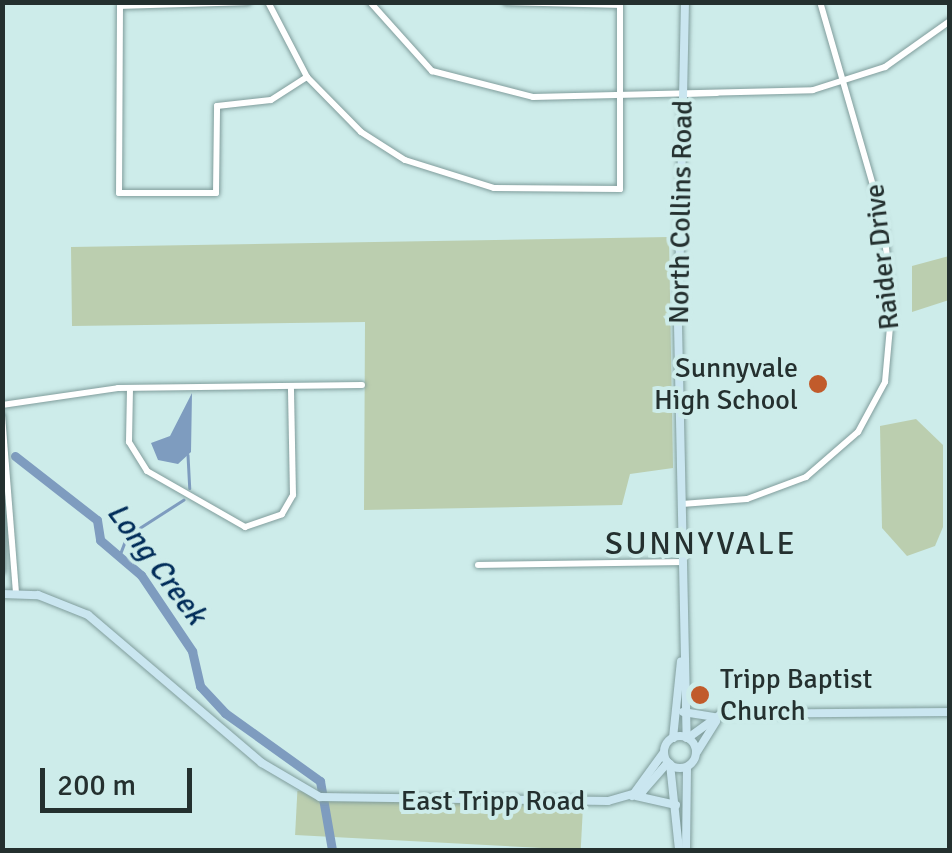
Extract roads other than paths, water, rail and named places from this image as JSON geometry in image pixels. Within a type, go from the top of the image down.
[{"type":"street","points":[[248,2],[120,6],[120,193],[216,193],[217,106],[271,100],[307,77]]},
{"type":"street","points":[[268,2],[307,77],[361,132],[439,174],[512,190],[620,189],[620,6],[506,2]]},
{"type":"street","points":[[370,2],[401,44],[460,85],[533,98],[717,93],[849,81],[950,21]]},
{"type":"street","name":"North Collins Road","points":[[685,2],[680,504],[681,661],[688,738]]},
{"type":"street","name":"Raider Drive","points":[[680,504],[747,499],[806,477],[858,432],[885,382],[892,316],[884,220],[849,81],[820,2]]},
{"type":"street","points":[[2,405],[130,389],[362,385]]},
{"type":"street","points":[[130,389],[129,442],[147,471],[244,528],[282,514],[293,495],[290,389]]},
{"type":"street","points":[[2,415],[7,514],[2,571]]},
{"type":"street","points":[[2,462],[16,594]]},
{"type":"street","points":[[478,565],[682,562]]},
{"type":"street","name":"East Tripp Road","points":[[2,594],[16,594],[88,614],[262,763],[316,796],[336,801],[632,796],[677,805]]},
{"type":"street","name":"North Collins Road","points":[[673,738],[681,661]]},
{"type":"street","points":[[684,712],[714,717],[734,713],[950,712]]},
{"type":"street","points":[[682,850],[688,766],[711,728],[734,713]]},
{"type":"street","points":[[632,796],[673,738],[688,738],[714,717]]},
{"type":"street","points":[[688,738],[696,754]]},
{"type":"street","points":[[664,752],[677,805],[682,850]]},
{"type":"street","points":[[669,763],[688,766]]},
{"type":"street","points":[[632,796],[669,763]]},
{"type":"water","points":[[192,393],[191,452],[178,464],[158,460],[151,443],[170,436]]},
{"type":"waterway","points":[[188,455],[190,488]]},
{"type":"waterway","name":"Long Creek","points":[[15,456],[97,520],[100,540],[141,575],[192,651],[200,686],[225,713],[320,781],[332,850]]},
{"type":"waterway","points":[[120,554],[127,536],[183,500]]},
{"type":"place","name":"Sunnyvale High School","points":[[818,384]]},
{"type":"place","name":"Tripp Baptist Church","points":[[700,695]]},
{"type":"district","name":"SUNNYVALE","points":[[701,544]]}]
